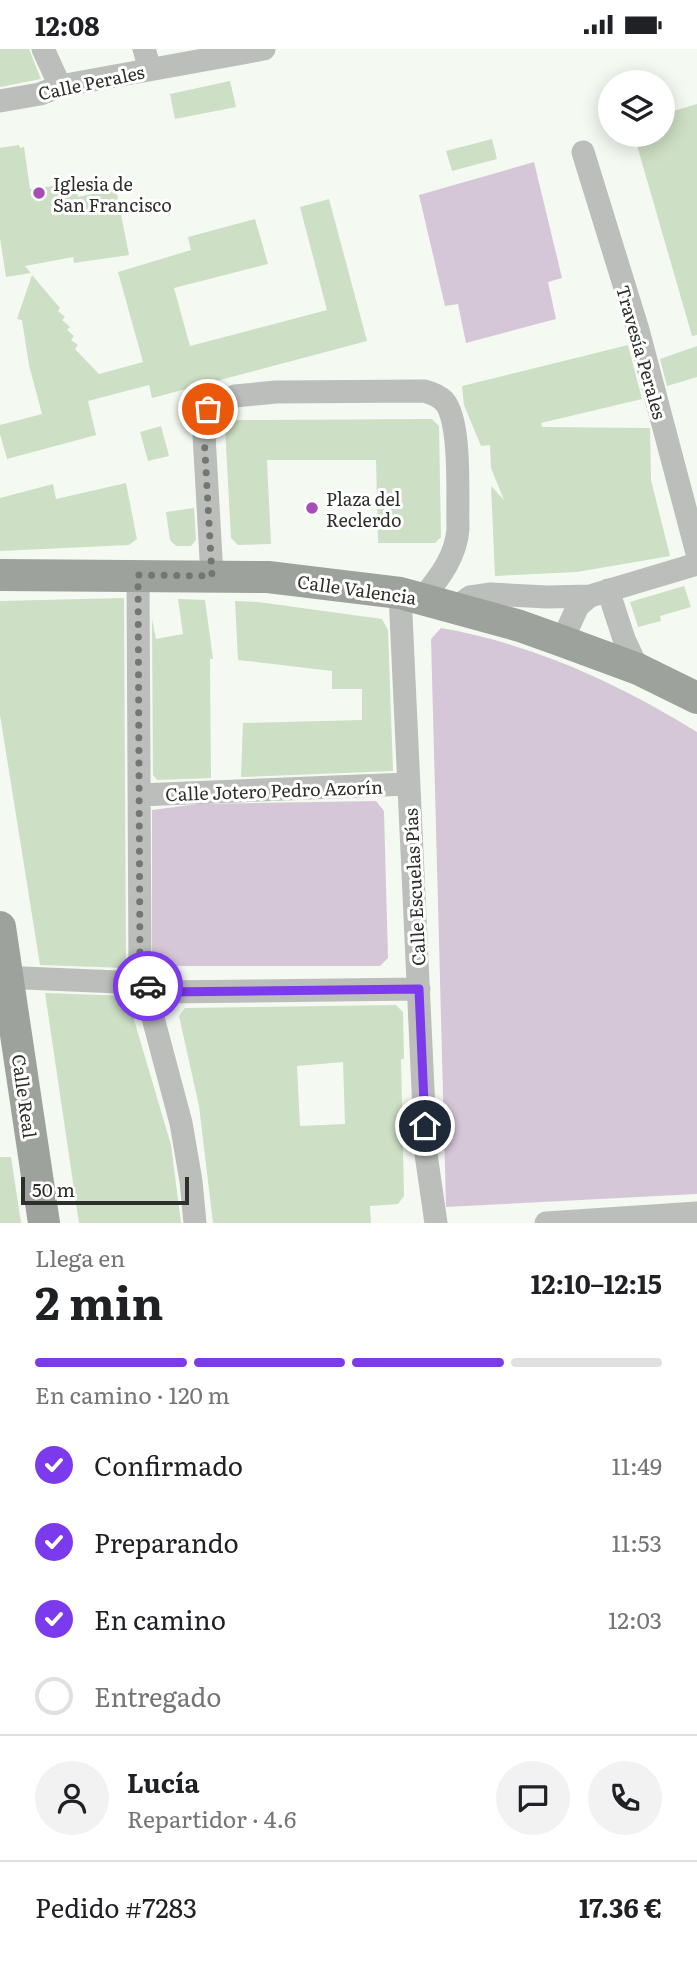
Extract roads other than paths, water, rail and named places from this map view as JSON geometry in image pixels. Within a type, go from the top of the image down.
[{"type":"main road","name":"Calle Valencia","points":[[0,575],[268,577],[412,596],[562,641],[638,669],[697,698]]},
{"type":"main road","name":"Calle Real","points":[[0,927],[4,977],[44,1223]]},
{"type":"street","points":[[43,49],[60,86]]},
{"type":"street","name":"Calle Perales","points":[[0,101],[40,94],[147,59],[264,49]]},
{"type":"street","name":"Travesía Perales","points":[[583,152],[638,330],[697,554]]},
{"type":"street","points":[[212,576],[203,417],[212,404],[235,395],[276,392],[425,391],[436,394],[444,401],[454,420],[458,529],[457,540],[447,565],[412,596]]},
{"type":"street","points":[[455,608],[470,597],[491,594],[547,597],[599,593],[697,564]]},
{"type":"street","points":[[138,575],[140,969],[181,1123],[195,1223]]},
{"type":"street","points":[[562,641],[578,606],[599,593]]},
{"type":"street","points":[[599,593],[638,669]]},
{"type":"street","name":"Calle Escuelas Pías","points":[[412,596],[408,784],[426,1154],[436,1223]]},
{"type":"street","name":"Calle Jotero Pedro Azorín","points":[[139,795],[408,784]]},
{"type":"street","points":[[4,977],[142,983],[162,992],[419,989]]},
{"type":"street","points":[[546,1223],[687,1217]]},
{"type":"place","name":"Iglesia de San Francisco","points":[[39,193]]},
{"type":"place","name":"Plaza del Reclerdo","points":[[312,508]]}]
